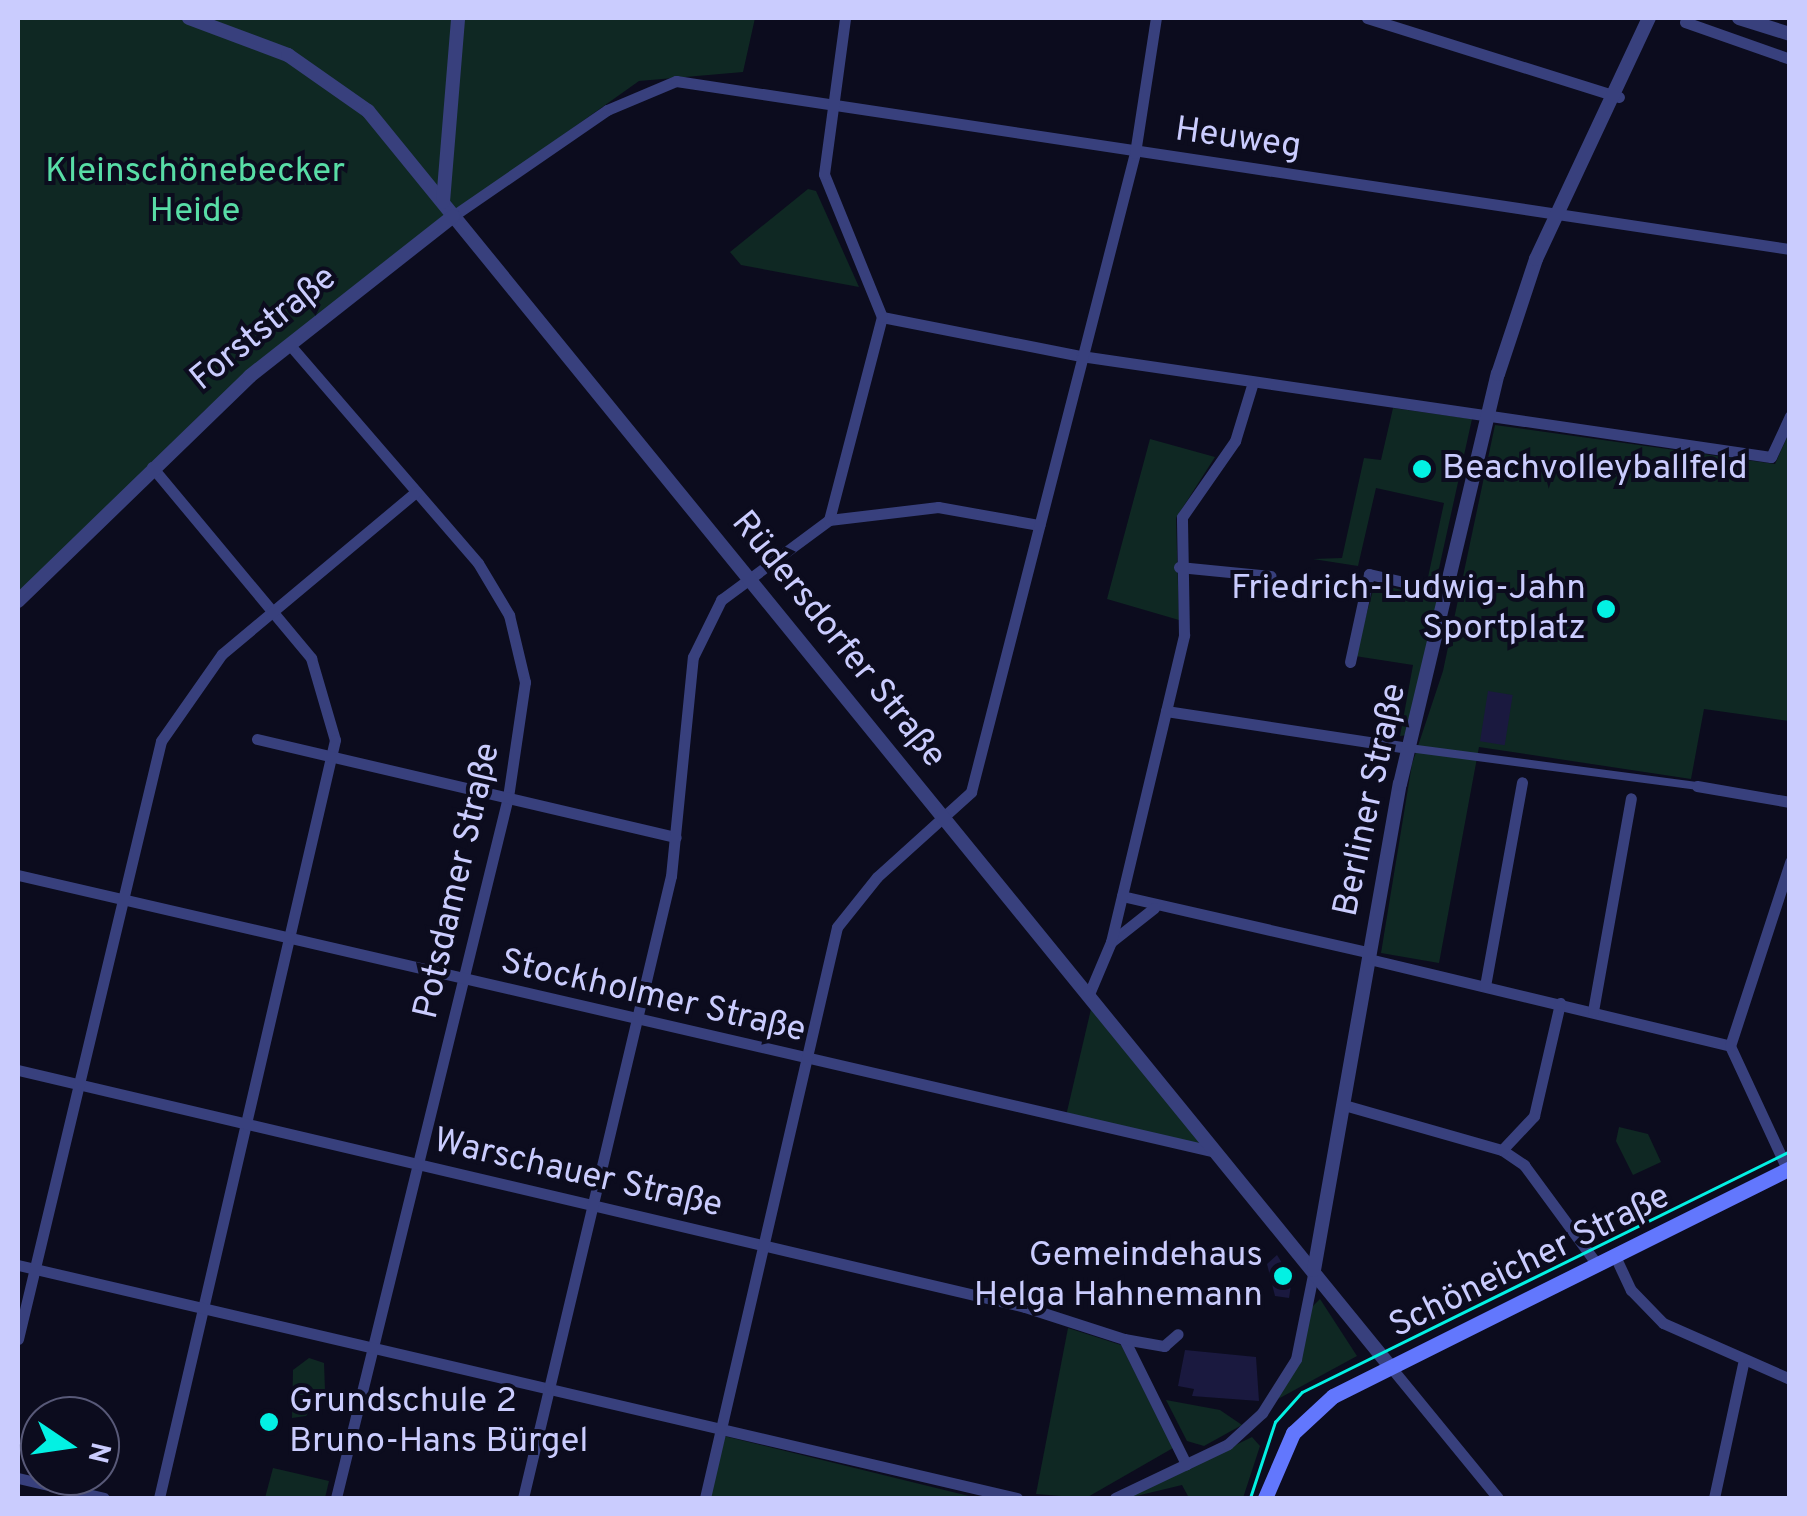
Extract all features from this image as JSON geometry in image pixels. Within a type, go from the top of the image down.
[{"type":"main road","name":"Schöneicher Straße","points":[[1265,1498],[1304,1420],[1390,1364],[1788,1168]]},
{"type":"street","name":"Rüdersdorfer Straße","points":[[189,18],[262,42],[354,98],[443,202],[1390,1364]]},
{"type":"street","points":[[443,202],[458,18]]},
{"type":"street","points":[[830,520],[882,316],[824,174],[845,18]]},
{"type":"street","points":[[705,1498],[805,1061],[847,911],[971,792],[1134,153],[1156,18]]},
{"type":"street","points":[[1367,18],[1620,97]]},
{"type":"street","name":"Berliner Straße","points":[[1314,1270],[1408,748],[1451,593],[1487,416],[1557,209],[1620,97],[1649,18]]},
{"type":"street","points":[[1712,31],[1716,18]]},
{"type":"street","points":[[1739,18],[1790,34]]},
{"type":"street","points":[[1684,22],[1790,58]]},
{"type":"street","name":"Heuweg","points":[[680,82],[832,102],[1134,153],[1557,209],[1790,249]]},
{"type":"street","name":"Forststraße","points":[[18,601],[152,467],[290,344],[453,216],[607,110],[650,86],[680,82]]},
{"type":"street","points":[[882,316],[1082,356],[1771,456],[1790,416]]},
{"type":"street","name":"Potsdamer Straße","points":[[290,344],[478,563],[516,634],[525,710],[420,1165],[336,1498]]},
{"type":"street","points":[[1089,994],[1111,942],[1186,623],[1179,567],[1186,507],[1235,441],[1253,382]]},
{"type":"street","points":[[152,467],[319,675],[334,756],[159,1498]]},
{"type":"street","points":[[18,1339],[120,899],[172,718],[198,678],[416,492]]},
{"type":"street","points":[[523,1498],[676,837],[692,657],[710,613],[748,578],[830,520],[938,507],[1038,524]]},
{"type":"street","points":[[1179,567],[1270,576]]},
{"type":"street","points":[[1350,662],[1369,574],[1451,593]]},
{"type":"street","points":[[1166,711],[1790,802]]},
{"type":"street","points":[[257,739],[676,837]]},
{"type":"street","points":[[1485,986],[1522,782]]},
{"type":"street","points":[[1593,1011],[1630,798]]},
{"type":"street","points":[[1788,1168],[1730,1046],[1790,862]]},
{"type":"street","name":"Stockholmer Straße","points":[[18,876],[805,1061],[1216,1152]]},
{"type":"street","points":[[1122,896],[1154,908],[1369,956],[1730,1046]]},
{"type":"street","points":[[1111,942],[1154,908]]},
{"type":"street","points":[[1502,1150],[1534,1116],[1560,1004]]},
{"type":"street","name":"Warschauer Straße","points":[[18,1070],[762,1246],[1124,1338],[1164,1346],[1178,1334]]},
{"type":"street","points":[[1344,1105],[1502,1150],[1524,1165],[1596,1263]]},
{"type":"street","points":[[1614,1254],[1631,1290],[1663,1323],[1743,1364],[1790,1379]]},
{"type":"street","points":[[18,1265],[1017,1498]]},
{"type":"street","points":[[1114,1498],[1186,1464],[1248,1428],[1278,1391],[1296,1359],[1314,1270]]},
{"type":"street","points":[[1124,1338],[1186,1464]]},
{"type":"street","points":[[1390,1364],[1498,1498]]},
{"type":"street","points":[[1714,1498],[1743,1364]]},
{"type":"street","points":[[18,1478],[104,1498]]},
{"type":"green space","name":"Kleinschönebecker Heide","points":[[18,18],[755,18],[743,72],[639,81],[387,260],[204,411],[18,595]]},
{"type":"green space","points":[[808,189],[816,191],[859,287],[741,265],[730,252]]},
{"type":"green space","points":[[1393,408],[1472,419],[1436,582],[1427,582],[1444,503],[1376,488],[1358,566],[1313,559],[1342,558],[1364,458],[1381,460]]},
{"type":"green space","name":"Friedrich-Ludwig-Jahn Sportplatz","points":[[1495,425],[1775,464],[1789,433],[1789,721],[1704,709],[1691,779],[1479,747],[1439,963],[1381,953],[1412,764],[1443,671]]},
{"type":"green space","points":[[1150,439],[1215,457],[1176,518],[1179,620],[1107,599]]},
{"type":"green space","points":[[1375,583],[1440,600],[1408,735],[1400,736],[1413,665],[1355,656]]},
{"type":"green space","points":[[1091,1009],[1199,1141],[1200,1147],[1066,1116]]},
{"type":"green space","points":[[1619,1127],[1648,1134],[1661,1162],[1633,1175],[1616,1141]]},
{"type":"green space","points":[[1320,1299],[1357,1356],[1278,1399],[1311,1308]]},
{"type":"green space","points":[[1068,1328],[1121,1345],[1173,1448],[1086,1498],[1036,1494]]},
{"type":"green space","points":[[309,1358],[324,1363],[325,1390],[306,1416],[292,1418],[293,1370]]},
{"type":"green space","points":[[1166,1400],[1220,1410],[1242,1425],[1204,1446],[1187,1441]]},
{"type":"green space","points":[[720,1435],[977,1498],[704,1498]]},
{"type":"green space","points":[[1252,1437],[1260,1446],[1243,1498],[1189,1498],[1182,1485],[1128,1498]]},
{"type":"green space","points":[[273,1468],[329,1481],[325,1498],[265,1498]]},
{"type":"building","points":[[1488,691],[1513,695],[1505,745],[1480,741]]},
{"type":"building","name":"Gemeindehaus Helga Hahnemann","points":[[1277,1255],[1292,1279],[1289,1298],[1275,1296],[1267,1264]]},
{"type":"building","points":[[1185,1350],[1256,1357],[1259,1401],[1192,1396],[1194,1389],[1178,1386]]},
{"type":"tram line","points":[[1250,1498],[1275,1422],[1302,1392],[1790,1151]]},
{"type":"place","name":"Beachvolleyballfeld","points":[[1422,469]]},
{"type":"place","name":"Friedrich-Ludwig-Jahn Sportplatz","points":[[1606,609]]},
{"type":"place","name":"Gemeindehaus Helga Hahnemann","points":[[1283,1276]]},
{"type":"place","name":"Grundschule 2 Bruno-Hans Bürgel","points":[[269,1422]]}]
